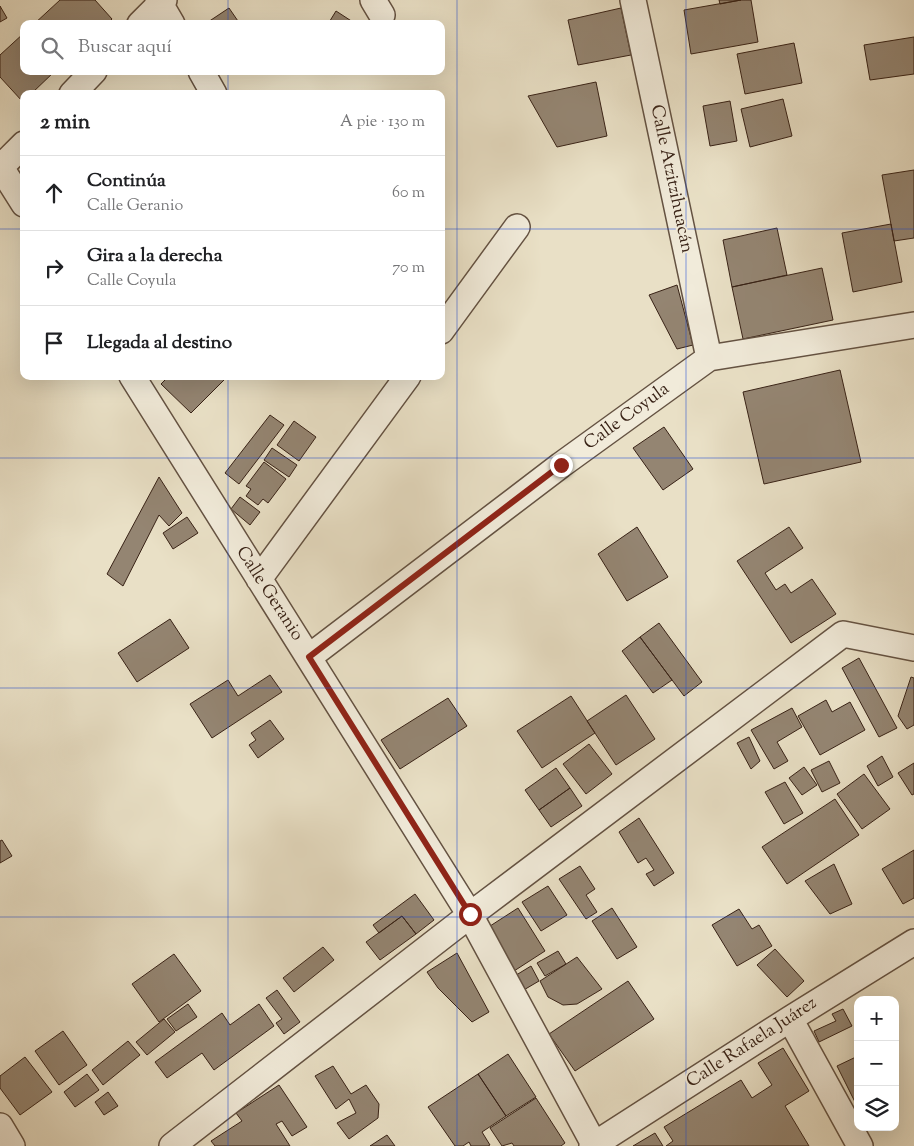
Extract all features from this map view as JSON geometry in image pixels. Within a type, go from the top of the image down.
[{"type":"street","name":"Calle Atzitzihuacán","points":[[633,0],[709,358]]},
{"type":"street","points":[[146,20],[164,7]]},
{"type":"street","points":[[76,90],[90,75]]},
{"type":"street","points":[[203,75],[212,90]]},
{"type":"street","points":[[20,148],[0,167],[20,198]]},
{"type":"street","points":[[445,326],[517,227]]},
{"type":"street","name":"Calle Coyula","points":[[309,657],[561,465],[709,358],[914,325]]},
{"type":"street","name":"Calle Geranio","points":[[135,380],[470,914],[594,1146]]},
{"type":"street","points":[[259,579],[405,380]]},
{"type":"street","points":[[172,1146],[470,914],[843,634],[914,648]]},
{"type":"street","name":"Calle Rafaela Juárez","points":[[594,1146],[790,1019],[914,942]]},
{"type":"street","points":[[790,1019],[860,1146]]},
{"type":"street","points":[[0,1126],[12,1146]]},
{"type":"building","points":[[60,0],[95,0],[112,19],[111,20],[38,20]]},
{"type":"building","points":[[719,0],[741,0],[720,4]]},
{"type":"building","points":[[751,0],[758,42],[691,54],[684,10]]},
{"type":"building","points":[[0,6],[7,18],[0,22]]},
{"type":"building","points":[[229,8],[237,20],[211,20]]},
{"type":"building","points":[[621,8],[631,55],[578,65],[568,20]]},
{"type":"building","points":[[336,11],[350,20],[330,20]]},
{"type":"building","points":[[20,37],[20,75],[51,75],[35,90],[20,90],[20,99],[0,77],[0,55]]},
{"type":"building","points":[[914,37],[914,74],[870,80],[864,45]]},
{"type":"building","points":[[794,43],[802,83],[745,94],[737,54]]},
{"type":"building","points":[[596,82],[607,136],[557,147],[528,96]]},
{"type":"building","points":[[783,99],[792,136],[750,147],[741,109]]},
{"type":"building","points":[[730,101],[737,141],[710,146],[703,106]]},
{"type":"building","points":[[914,170],[914,238],[894,241],[882,175]]},
{"type":"building","points":[[891,224],[902,282],[853,292],[842,233]]},
{"type":"building","points":[[777,228],[787,275],[732,287],[723,240]]},
{"type":"building","points":[[822,268],[833,320],[743,339],[732,287]]},
{"type":"building","points":[[677,285],[693,345],[677,349],[649,295]]},
{"type":"building","points":[[840,370],[861,462],[764,484],[743,392]]},
{"type":"building","points":[[165,380],[224,380],[191,413],[161,384]]},
{"type":"building","points":[[270,415],[284,425],[239,484],[225,473]]},
{"type":"building","points":[[294,421],[316,437],[299,461],[277,445]]},
{"type":"building","points":[[664,427],[693,469],[663,490],[633,448]]},
{"type":"building","points":[[272,448],[297,465],[289,477],[264,460]]},
{"type":"building","points":[[264,462],[286,479],[268,503],[263,499],[258,505],[246,496],[251,489],[246,486]]},
{"type":"building","points":[[159,477],[182,513],[169,526],[159,515],[123,586],[107,574]]},
{"type":"building","points":[[240,497],[260,512],[250,525],[231,509]]},
{"type":"building","points":[[187,517],[198,533],[173,549],[163,533]]},
{"type":"building","points":[[637,527],[668,577],[627,601],[598,554]]},
{"type":"building","points":[[789,527],[803,548],[765,573],[776,590],[785,584],[791,593],[812,579],[836,614],[791,643],[737,561]]},
{"type":"building","points":[[170,619],[189,648],[137,682],[118,653]]},
{"type":"building","points":[[659,623],[702,682],[684,696],[640,637]]},
{"type":"building","points":[[640,637],[672,680],[653,693],[622,651]]},
{"type":"building","points":[[859,658],[897,728],[879,737],[842,668]]},
{"type":"building","points":[[270,675],[282,692],[212,738],[190,704],[228,680],[238,696]]},
{"type":"building","points":[[911,677],[914,678],[914,725],[907,729],[898,716]]},
{"type":"building","points":[[626,695],[655,739],[616,765],[587,721]]},
{"type":"building","points":[[571,696],[595,733],[542,768],[517,731]]},
{"type":"building","points":[[448,698],[467,726],[400,769],[381,740]]},
{"type":"building","points":[[826,700],[832,712],[850,702],[865,730],[820,755],[798,716]]},
{"type":"building","points":[[792,708],[802,727],[777,742],[788,761],[774,769],[751,730]]},
{"type":"building","points":[[270,720],[284,739],[258,758],[249,745],[256,740],[251,733]]},
{"type":"building","points":[[749,737],[760,761],[751,769],[737,743]]},
{"type":"building","points":[[589,744],[612,774],[586,794],[563,764]]},
{"type":"building","points":[[882,756],[893,777],[878,786],[867,766]]},
{"type":"building","points":[[829,761],[840,783],[822,792],[811,770]]},
{"type":"building","points":[[914,763],[914,794],[912,795],[898,773]]},
{"type":"building","points":[[804,767],[817,785],[802,795],[789,778]]},
{"type":"building","points":[[556,768],[570,788],[539,810],[525,790]]},
{"type":"building","points":[[864,774],[890,809],[862,829],[837,794]]},
{"type":"building","points":[[785,782],[803,813],[784,824],[765,792]]},
{"type":"building","points":[[570,788],[582,806],[551,827],[539,810]]},
{"type":"building","points":[[835,799],[859,835],[787,884],[762,847]]},
{"type":"building","points":[[639,818],[674,873],[654,886],[646,874],[654,870],[646,858],[638,863],[619,832]]},
{"type":"building","points":[[2,840],[12,856],[0,863],[0,841]]},
{"type":"building","points":[[914,850],[914,898],[903,904],[882,869]]},
{"type":"building","points":[[834,864],[852,904],[830,914],[805,881]]},
{"type":"building","points":[[580,866],[595,889],[586,895],[597,912],[586,919],[559,879]]},
{"type":"building","points":[[548,886],[567,915],[541,931],[522,902]]},
{"type":"building","points":[[415,894],[434,920],[416,934],[402,916],[379,933],[373,925]]},
{"type":"building","points":[[518,908],[545,951],[514,971],[487,928]]},
{"type":"building","points":[[612,908],[637,947],[617,959],[592,921]]},
{"type":"building","points":[[739,909],[752,929],[759,925],[772,946],[737,966],[712,925]]},
{"type":"building","points":[[402,916],[416,934],[380,960],[366,942]]},
{"type":"building","points":[[323,947],[334,960],[294,992],[283,978]]},
{"type":"building","points":[[775,949],[804,981],[787,997],[757,965]]},
{"type":"building","points":[[558,951],[566,964],[545,976],[537,963]]},
{"type":"building","points":[[457,953],[489,1012],[472,1022],[438,988],[427,972]]},
{"type":"building","points":[[174,954],[201,991],[159,1022],[132,984]]},
{"type":"building","points":[[577,957],[602,989],[577,1004],[563,1005],[548,997],[540,981]]},
{"type":"building","points":[[531,966],[539,981],[522,991],[513,977]]},
{"type":"building","points":[[628,981],[654,1019],[575,1071],[549,1034]]},
{"type":"building","points":[[277,990],[300,1022],[284,1034],[276,1023],[282,1019],[266,998]]},
{"type":"building","points":[[188,1004],[197,1017],[176,1031],[167,1019]]},
{"type":"building","points":[[259,1004],[274,1026],[214,1070],[202,1053],[167,1078],[155,1062],[222,1013],[230,1025]]},
{"type":"building","points":[[843,1009],[852,1026],[819,1042],[814,1031],[836,1021],[832,1014]]},
{"type":"building","points":[[164,1019],[175,1032],[147,1055],[136,1042]]},
{"type":"building","points":[[63,1031],[87,1065],[59,1085],[35,1051]]},
{"type":"building","points":[[128,1041],[140,1055],[103,1085],[92,1070]]},
{"type":"building","points":[[783,1048],[809,1091],[785,1106],[809,1146],[666,1146],[673,1141],[664,1127],[741,1080],[752,1098],[772,1085],[758,1063]]},
{"type":"building","points":[[508,1054],[536,1097],[506,1116],[478,1074]]},
{"type":"building","points":[[25,1057],[52,1092],[20,1115],[0,1088],[0,1076]]},
{"type":"building","points":[[854,1058],[854,1100],[837,1066]]},
{"type":"building","points":[[333,1066],[351,1094],[366,1085],[379,1104],[378,1118],[349,1139],[337,1123],[356,1113],[349,1099],[336,1109],[315,1076]]},
{"type":"building","points":[[87,1074],[99,1090],[75,1107],[64,1092]]},
{"type":"building","points":[[478,1074],[506,1116],[482,1132],[490,1145],[471,1146],[469,1142],[463,1146],[455,1146],[428,1107]]},
{"type":"building","points":[[279,1085],[307,1127],[292,1136],[282,1121],[276,1124],[290,1146],[215,1146],[211,1141],[242,1121],[236,1113]]},
{"type":"building","points":[[108,1092],[118,1106],[104,1115],[95,1102]]},
{"type":"building","points":[[536,1098],[565,1143],[561,1146],[514,1146],[512,1143],[502,1146],[490,1128]]},
{"type":"building","points":[[655,1133],[663,1146],[633,1146]]},
{"type":"building","points":[[387,1135],[395,1146],[370,1146]]},
{"type":"route","points":[[470,914],[309,657],[561,465]]}]
